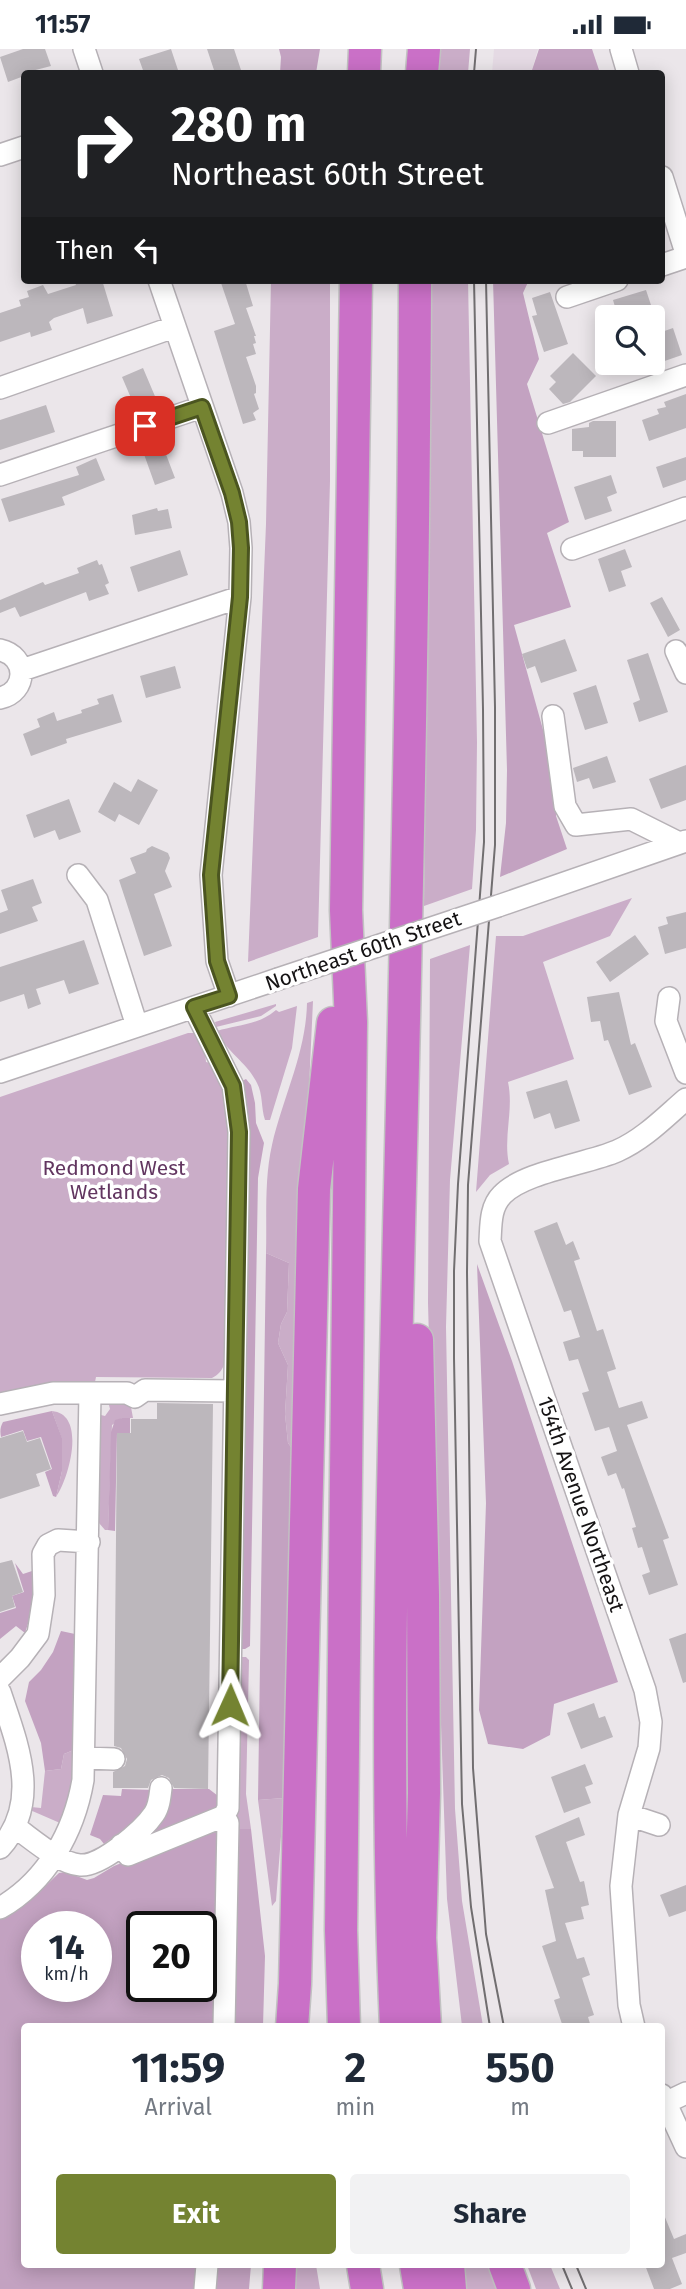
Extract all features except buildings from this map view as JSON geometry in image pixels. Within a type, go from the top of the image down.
[{"type":"highway","points":[[364,70],[365,49]]},
{"type":"highway","points":[[422,70],[424,49]]},
{"type":"highway","points":[[344,2023],[341,1930],[351,1022],[346,910],[356,284]]},
{"type":"highway","points":[[396,2023],[391,1930],[390,1611],[414,576],[415,284]]},
{"type":"highway","points":[[292,2023],[314,1189],[346,910]]},
{"type":"highway","points":[[406,975],[423,1595],[424,1793],[420,1938],[425,2023]]},
{"type":"highway","points":[[424,1793],[442,2023]]},
{"type":"highway","points":[[279,2268],[279,2289]]},
{"type":"highway","points":[[364,2268],[367,2289]]},
{"type":"highway","points":[[416,2268],[420,2289]]},
{"type":"highway","points":[[447,2268],[450,2289]]},
{"type":"highway","points":[[506,2268],[514,2289]]},
{"type":"street","points":[[84,49],[91,70]]},
{"type":"street","points":[[621,49],[627,70]]},
{"type":"street","points":[[0,155],[21,148]]},
{"type":"street","points":[[665,187],[686,255],[665,264]]},
{"type":"street","points":[[160,284],[239,522],[240,597],[211,875],[217,961],[229,996]]},
{"type":"street","points":[[567,297],[606,284]]},
{"type":"street","points":[[0,388],[174,327]]},
{"type":"street","points":[[548,423],[686,375]]},
{"type":"street","points":[[0,475],[202,407]]},
{"type":"street","points":[[572,549],[686,508]]},
{"type":"street","points":[[22,670],[240,597]]},
{"type":"street","points":[[0,650],[11,653],[22,670],[21,683],[16,690],[0,698]]},
{"type":"street","points":[[676,651],[686,673]]},
{"type":"street","points":[[553,716],[565,806],[576,825],[631,819],[683,842]]},
{"type":"street","name":"Northeast 60th Street","points":[[0,1072],[683,842]]},
{"type":"street","points":[[78,875],[97,900],[137,1026]]},
{"type":"street","points":[[668,998],[666,1021],[686,1073]]},
{"type":"street","points":[[121,1845],[128,1855],[224,1816],[228,1808],[239,1132],[233,1086],[194,1007]]},
{"type":"street","name":"154th Avenue Northeast","points":[[633,2023],[629,2005],[621,1886],[629,1815],[649,1748],[652,1722],[645,1690],[490,1241],[492,1213],[501,1195],[516,1184],[615,1152],[639,1139],[686,1099]]},
{"type":"street","points":[[0,1404],[53,1393],[128,1393],[135,1397],[145,1390],[234,1391]]},
{"type":"street","points":[[0,1908],[16,1899],[45,1870],[56,1855],[79,1801],[85,1758],[90,1393]]},
{"type":"street","points":[[0,1678],[38,1634],[44,1595],[42,1538],[89,1542]]},
{"type":"street","points":[[0,1692],[23,1771],[23,1799],[15,1827],[0,1848]]},
{"type":"street","points":[[85,1758],[114,1759]]},
{"type":"street","points":[[15,1827],[56,1855],[79,1865],[95,1863],[136,1833],[155,1813],[161,1788]]},
{"type":"street","points":[[629,1815],[659,1825]]},
{"type":"street","points":[[224,1816],[228,1823],[224,2023]]},
{"type":"street","points":[[665,2099],[686,2093]]},
{"type":"street","points":[[665,2101],[686,2147]]},
{"type":"street","points":[[205,2289],[207,2268]]},
{"type":"shaded area","points":[[279,49],[320,49],[316,70],[280,70]]},
{"type":"shaded area","points":[[494,49],[538,49],[532,70],[492,70]]},
{"type":"shaded area","points":[[539,49],[592,49],[599,70],[532,70]]},
{"type":"shaded area","points":[[493,284],[527,284],[523,293],[539,359],[527,384],[569,522],[547,533],[571,607],[514,625],[555,773],[556,816],[567,849],[500,877],[506,823],[507,770]]},
{"type":"shaded area","points":[[246,1079],[251,1085],[256,1123],[264,1143],[258,1178],[250,1646],[235,1649],[238,1083]]},
{"type":"shaded area","points":[[266,1253],[289,1263],[287,1312],[281,1324],[278,1343],[288,1365],[285,1414],[288,1443],[297,1455],[284,1798],[258,1800]]},
{"type":"shaded area","points":[[477,1264],[512,1361],[618,1682],[554,1704],[550,1735],[523,1749],[488,1744],[479,1710],[486,1503]]},
{"type":"shaded area","points":[[52,1411],[62,1438],[62,1471],[56,1497],[53,1496],[45,1472],[52,1469],[41,1437],[27,1441],[23,1430],[1,1437],[0,1433],[3,1422]]},
{"type":"shaded area","points":[[130,1418],[130,1433],[117,1433],[115,1531],[108,1530],[111,1432],[115,1420]]},
{"type":"shaded area","points":[[15,1563],[23,1574],[32,1571],[34,1605],[25,1633],[16,1626],[0,1639],[0,1613],[16,1608],[12,1596],[24,1592]]},
{"type":"shaded area","points":[[61,1631],[75,1634],[76,1749],[64,1754],[61,1769],[45,1771],[41,1743],[25,1701],[29,1682],[53,1652]]},
{"type":"shaded area","points":[[122,1789],[154,1790],[141,1814],[104,1844],[90,1835],[103,1795],[121,1796]]},
{"type":"shaded area","points":[[170,1789],[209,1789],[222,1799],[215,1810],[137,1846],[160,1821]]},
{"type":"shaded area","points":[[220,1825],[217,2023],[21,2023],[21,2268],[202,2268],[200,2289],[0,2289],[0,1920],[37,1894],[59,1873],[66,1872],[87,1880],[114,1866]]},
{"type":"shaded area","points":[[231,1829],[251,1829],[265,1956],[263,2023],[233,2023]]},
{"type":"shaded area","points":[[213,2268],[251,2268],[249,2289],[211,2289]]},
{"type":"green space","points":[[439,49],[470,49],[468,70],[438,70]]},
{"type":"green space","points":[[271,284],[330,284],[330,481],[318,937],[248,962],[266,524]]},
{"type":"green space","points":[[430,284],[468,284],[477,742],[472,889],[424,906]]},
{"type":"green space","points":[[632,898],[610,936],[543,962],[574,1059],[508,1082],[509,1164],[490,1175],[476,1192],[496,936],[523,936]]},
{"type":"green space","points":[[470,945],[450,1180],[446,1327],[455,1809],[462,1901],[482,2023],[462,2023],[447,1899],[428,1303],[430,959]]},
{"type":"green space","points":[[313,1001],[297,1455],[288,1443],[285,1414],[288,1365],[278,1343],[281,1324],[287,1312],[289,1263],[266,1253],[267,1185],[272,1145],[303,1040],[307,1003]]},
{"type":"green space","points":[[276,1004],[261,1016],[216,1027],[215,1022]]},
{"type":"green space","points":[[297,1006],[292,1048],[270,1120],[265,1120],[257,1083],[217,1031],[255,1022],[276,1010],[279,1012]]},
{"type":"green space","name":"Redmond West Wetlands","points":[[188,1033],[196,1033],[204,1041],[206,1062],[215,1064],[220,1071],[229,1129],[227,1348],[222,1369],[212,1378],[96,1377],[95,1382],[47,1385],[0,1395],[0,1097]]},
{"type":"green space","points":[[115,1402],[127,1403],[131,1407],[133,1418],[122,1418],[112,1425],[108,1530],[105,1530],[98,1517],[100,1419],[101,1415],[105,1416],[110,1409],[109,1405]]},
{"type":"green space","points":[[52,1411],[63,1415],[69,1423],[72,1435],[70,1463],[56,1497],[62,1471],[62,1439]]},
{"type":"green space","points":[[237,1657],[246,1657],[249,1660],[246,1794],[251,1829],[231,1829]]},
{"type":"green space","points":[[76,1749],[70,1790],[60,1823],[30,1810],[31,1807],[41,1808],[45,1771],[61,1769],[64,1754]]},
{"type":"green space","points":[[284,1798],[276,1901],[272,1906],[258,1800]]},
{"type":"green space","points":[[286,2268],[316,2268],[320,2289],[285,2289]]},
{"type":"green space","points":[[458,2268],[492,2268],[500,2289],[461,2289]]},
{"type":"green space","points":[[528,2268],[551,2268],[560,2289],[536,2289]]},
{"type":"tram line","points":[[474,70],[476,49]]},
{"type":"tram line","points":[[474,284],[484,842],[458,1184],[454,1358],[462,1804],[471,1907],[489,2023]]},
{"type":"tram line","points":[[486,284],[495,707],[495,845],[468,1185],[467,1272],[473,1768],[486,1934],[503,2023]]},
{"type":"tram line","points":[[563,2268],[572,2289]]},
{"type":"tram line","points":[[577,2268],[586,2289]]},
{"type":"route","points":[[145,426],[202,407],[232,493],[239,522],[241,548],[240,597],[211,875],[217,961],[229,996],[194,1007],[233,1086],[239,1132],[236,1189],[230,1705]]}]
